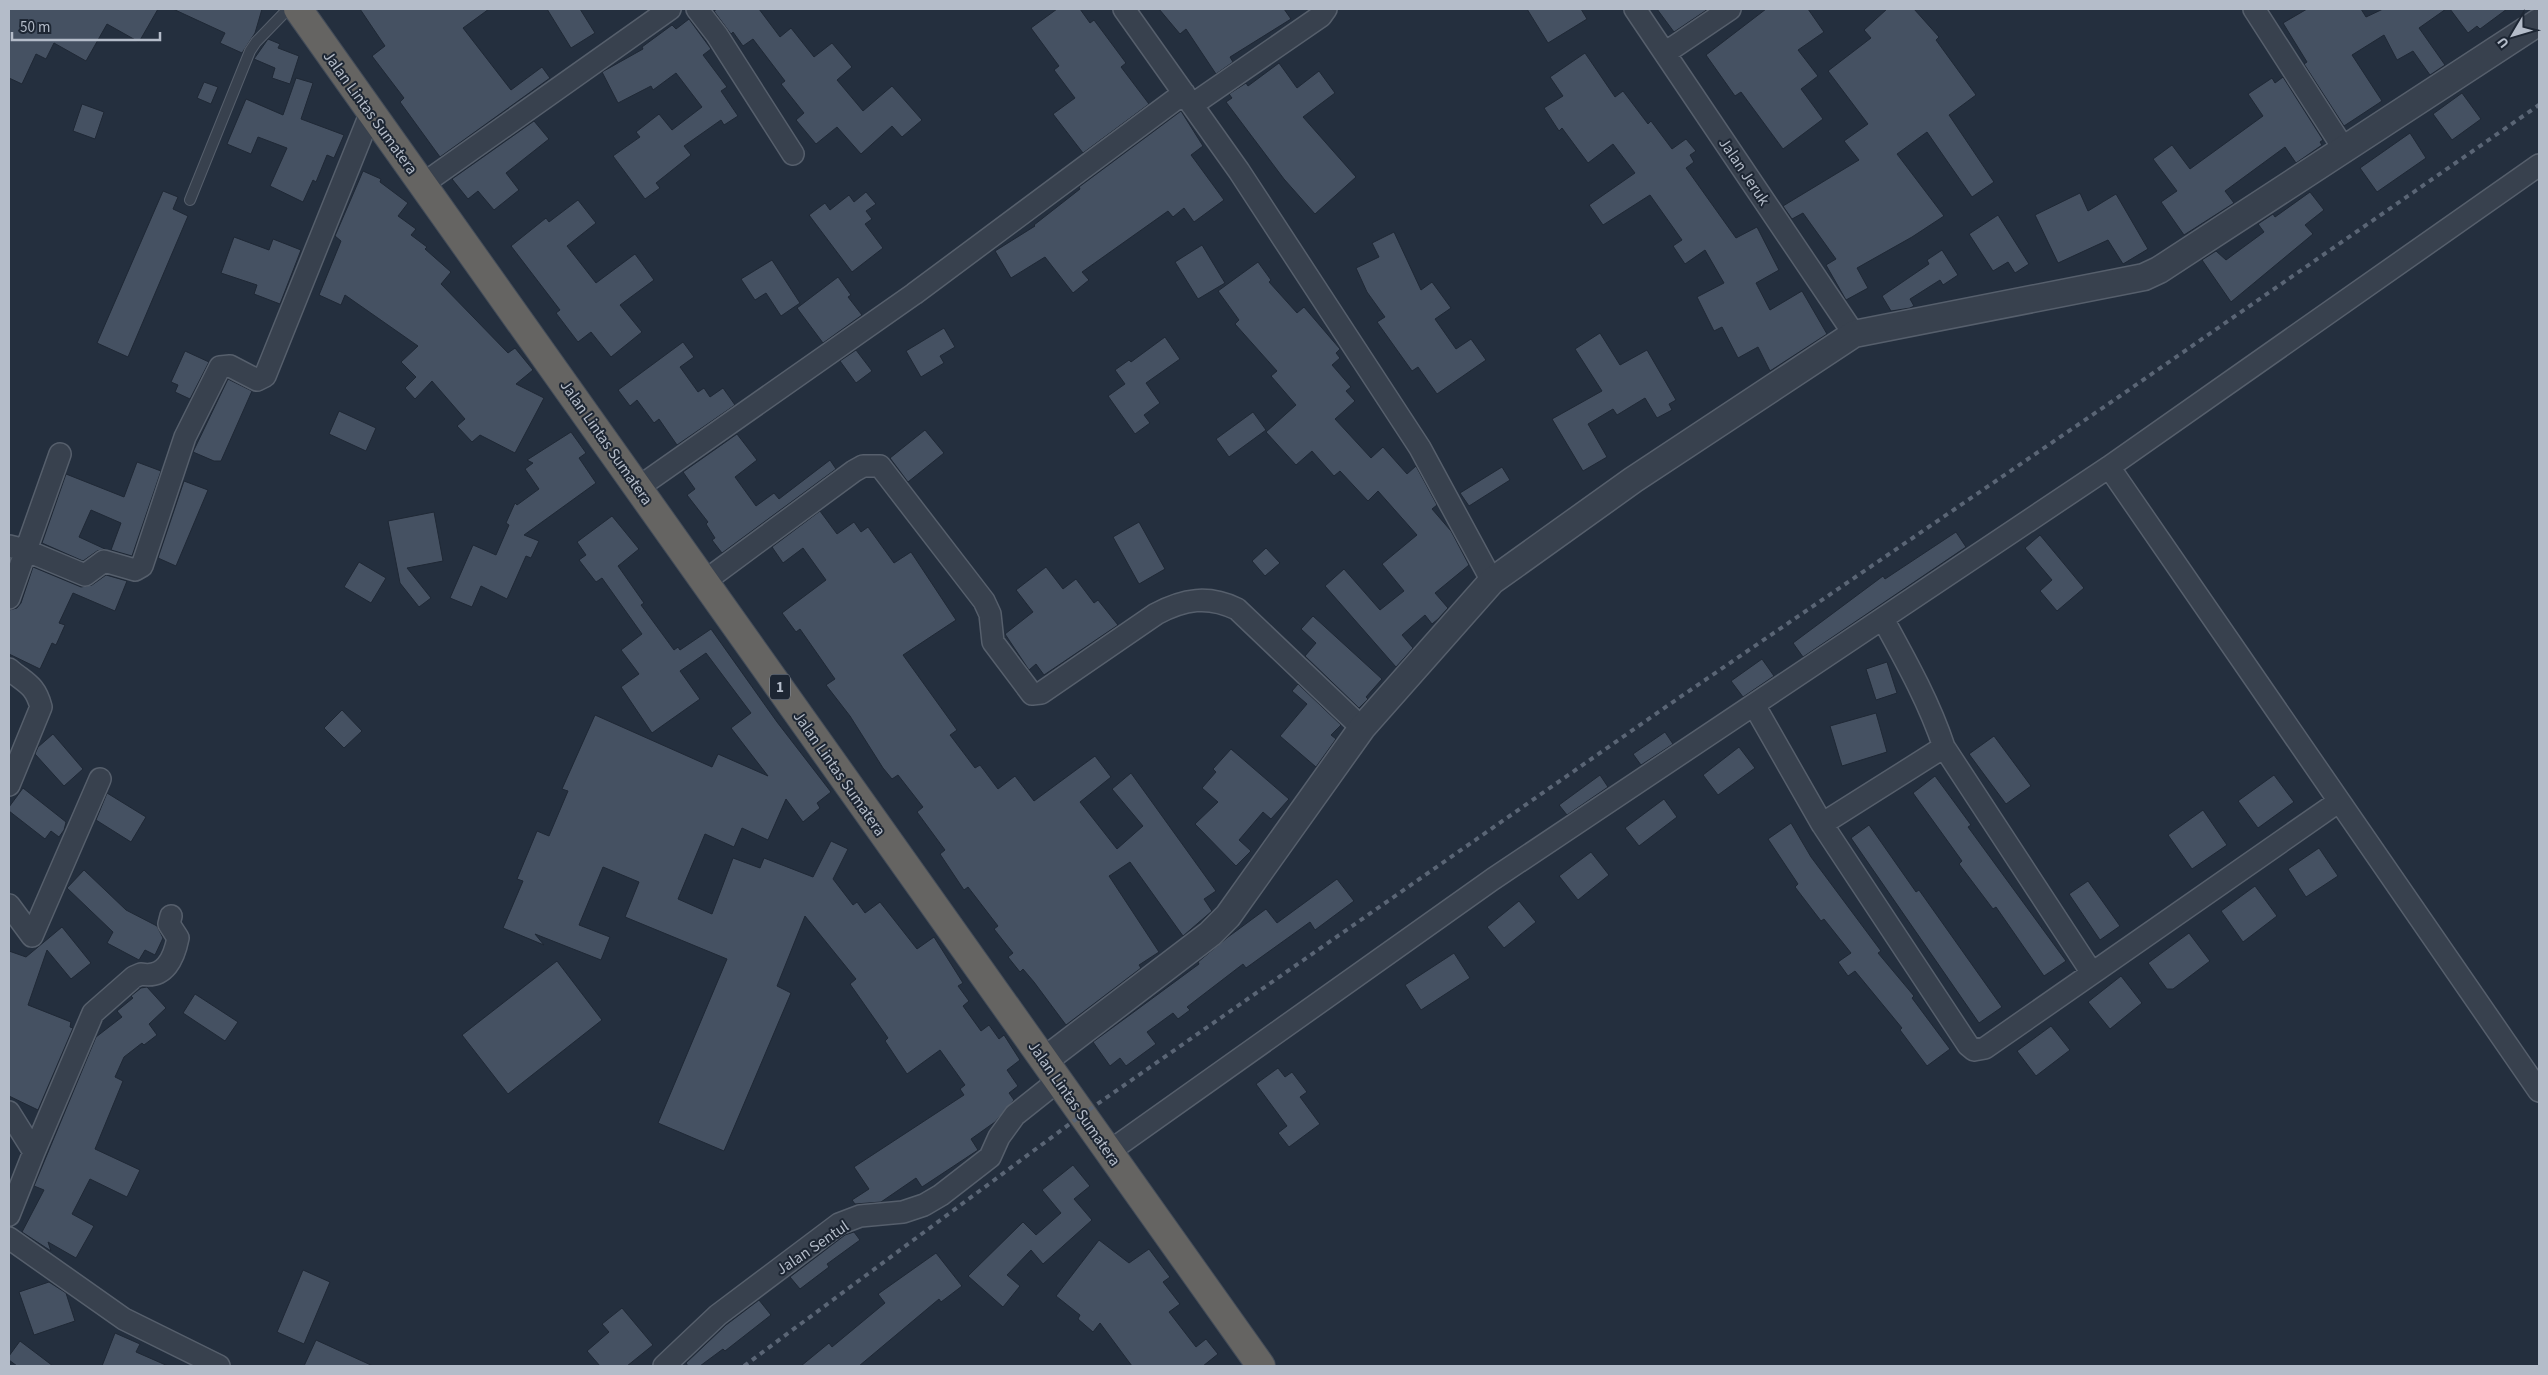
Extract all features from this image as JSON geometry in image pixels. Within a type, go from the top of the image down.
[{"type":"highway","name":"Jalan Lintas Sumatera","points":[[298,9],[1261,1366]]},
{"type":"street","points":[[423,184],[670,9]]},
{"type":"street","points":[[697,9],[717,35],[793,154]]},
{"type":"street","points":[[1124,9],[1238,171],[1420,448],[1492,581]]},
{"type":"street","points":[[639,487],[1188,99],[1321,16],[1326,9]]},
{"type":"street","name":"Jalan Jeruk","points":[[1635,9],[1854,334]]},
{"type":"street","points":[[1665,53],[1730,9]]},
{"type":"street","points":[[2254,9],[2344,149]]},
{"type":"street","points":[[1052,1070],[1210,934],[1228,916],[1362,728],[1492,581],[1633,480],[1854,334],[2144,277],[2174,262],[2539,22]]},
{"type":"street","points":[[17,548],[85,575],[104,561],[135,570],[142,566],[185,437],[220,367],[230,366],[257,380],[265,376],[371,112]]},
{"type":"street","points":[[1110,1151],[1493,879],[1754,706],[2108,467],[2539,165]]},
{"type":"street","points":[[9,598],[17,548],[60,454]]},
{"type":"street","points":[[705,581],[854,471],[863,466],[880,466],[984,601],[990,614],[993,642],[1032,694],[1042,693],[1156,614],[1173,605],[1202,599],[1222,602],[1237,610],[1362,728]]},
{"type":"street","points":[[2108,467],[2539,1091]]},
{"type":"street","points":[[1883,619],[1914,674],[1934,717],[1944,747],[2092,973]]},
{"type":"street","points":[[9,669],[32,686],[38,694],[40,707],[9,785]]},
{"type":"street","points":[[1754,706],[1822,824],[1958,1030],[1974,1050],[1985,1048],[2338,802]]},
{"type":"street","points":[[1822,824],[1944,747]]},
{"type":"street","points":[[9,905],[32,936],[100,779]]},
{"type":"street","points":[[9,1215],[93,1013],[134,977],[141,974],[158,973],[170,964],[178,938],[169,924],[171,916]]},
{"type":"street","name":"Jalan Sentul","points":[[664,1366],[718,1315],[839,1224],[860,1216],[903,1212],[924,1206],[978,1169],[990,1157],[999,1137],[1015,1115],[1052,1070]]},
{"type":"street","points":[[9,1112],[34,1152]]},
{"type":"street","points":[[9,1238],[124,1319],[219,1366]]},
{"type":"lane","points":[[190,200],[250,51],[256,42],[288,9]]},
{"type":"building","points":[[9,9],[158,9],[139,42],[107,24],[86,61],[54,43],[46,59],[36,54],[22,84],[9,78]]},
{"type":"building","points":[[173,9],[262,9],[255,33],[242,53],[220,43],[225,33]]},
{"type":"building","points":[[360,9],[489,9],[463,28],[511,90],[542,67],[550,78],[440,157],[400,102],[404,98],[372,56],[385,46]]},
{"type":"building","points":[[547,9],[580,9],[595,33],[571,48]]},
{"type":"building","points":[[717,9],[759,9],[780,37],[791,28],[814,57],[832,43],[852,67],[837,80],[863,111],[892,86],[922,120],[902,137],[892,126],[861,154],[837,127],[816,144],[796,120],[804,113],[781,84],[785,81],[753,39],[743,46],[733,32],[731,34],[714,11]]},
{"type":"building","points":[[1057,9],[1080,9],[1090,23],[1094,20],[1126,63],[1121,67],[1149,104],[1083,153],[1053,114],[1075,98],[1054,70],[1059,66],[1031,28]]},
{"type":"building","points":[[1159,9],[1284,9],[1291,19],[1230,57],[1233,62],[1216,74],[1186,29],[1180,34]]},
{"type":"building","points":[[1527,9],[1581,9],[1587,19],[1548,43]]},
{"type":"building","points":[[1657,9],[1708,9],[1674,32]]},
{"type":"building","points":[[1766,9],[1808,9],[1824,32],[1798,50],[1818,76],[1801,89],[1823,119],[1783,149],[1741,92],[1735,96],[1706,55]]},
{"type":"building","points":[[1887,9],[1914,9],[1939,37],[1936,40],[1976,95],[1949,115],[1994,182],[1972,197],[1927,132],[1897,154],[1944,216],[1912,237],[1857,268],[1868,288],[1846,300],[1826,265],[1836,259],[1803,213],[1792,219],[1783,206],[1859,160],[1844,141],[1868,124],[1828,71],[1871,38],[1864,30]]},
{"type":"building","points":[[2307,9],[2361,9],[2366,17],[2383,9],[2446,9],[2419,28],[2445,65],[2430,75],[2413,51],[2397,60],[2384,35],[2352,55],[2382,101],[2344,126],[2304,64],[2307,62],[2283,23]]},
{"type":"building","points":[[2450,9],[2507,9],[2480,29],[2477,26],[2468,33]]},
{"type":"building","points":[[689,19],[711,49],[703,55],[727,87],[721,91],[738,116],[724,125],[721,120],[684,146],[691,155],[656,183],[660,188],[645,199],[613,156],[640,137],[636,132],[659,114],[672,130],[702,107],[676,73],[653,90],[651,86],[618,103],[602,72],[643,49],[642,47],[672,25],[676,29]]},
{"type":"building","points":[[268,39],[280,44],[278,48],[299,56],[290,84],[272,78],[275,68],[254,59]]},
{"type":"building","points":[[1585,53],[1615,97],[1623,91],[1648,124],[1651,121],[1672,149],[1686,139],[1696,151],[1690,155],[1694,162],[1686,168],[1736,238],[1757,227],[1779,270],[1756,283],[1770,310],[1802,291],[1827,334],[1770,371],[1758,347],[1738,358],[1722,327],[1714,331],[1697,297],[1724,283],[1705,250],[1685,264],[1673,246],[1682,240],[1650,195],[1603,225],[1589,205],[1635,173],[1613,144],[1588,163],[1562,128],[1559,131],[1544,108],[1563,96],[1550,77]]},
{"type":"building","points":[[1279,63],[1297,88],[1319,71],[1335,93],[1303,117],[1356,177],[1315,214],[1284,179],[1226,102],[1232,98],[1229,94],[1246,83],[1248,86]]},
{"type":"building","points":[[2283,77],[2323,140],[2320,142],[2322,145],[2296,163],[2285,147],[2225,191],[2234,203],[2184,235],[2161,202],[2177,191],[2153,159],[2172,145],[2190,169],[2263,116],[2248,94],[2272,78],[2275,83]]},
{"type":"building","points":[[296,78],[313,83],[301,119],[344,135],[334,158],[327,155],[316,182],[313,180],[303,202],[270,186],[287,148],[258,137],[251,154],[227,144],[246,99],[283,115]]},
{"type":"building","points":[[204,82],[218,87],[211,104],[197,98]]},
{"type":"building","points":[[2462,93],[2481,119],[2452,140],[2433,114]]},
{"type":"building","points":[[82,104],[104,112],[95,139],[73,131]]},
{"type":"building","points":[[1181,111],[1203,146],[1191,155],[1224,200],[1194,222],[1184,208],[1173,217],[1168,211],[1082,272],[1089,280],[1073,293],[1045,257],[1011,278],[995,251],[1035,226],[1080,189],[1079,187]]},
{"type":"building","points":[[534,121],[549,139],[506,173],[519,190],[494,210],[478,191],[468,199],[452,179]]},
{"type":"building","points":[[2410,133],[2426,158],[2377,192],[2360,168]]},
{"type":"building","points":[[363,171],[381,179],[380,182],[408,203],[398,216],[416,229],[411,235],[427,247],[425,249],[451,272],[441,284],[508,353],[515,348],[533,370],[516,384],[544,398],[515,453],[480,435],[472,442],[457,426],[465,419],[432,381],[415,399],[405,388],[416,377],[401,362],[418,346],[345,295],[341,305],[319,295],[341,241],[335,236]]},
{"type":"building","points":[[163,191],[178,197],[173,209],[188,216],[128,357],[97,343]]},
{"type":"building","points":[[866,192],[876,204],[866,211],[872,219],[865,224],[883,248],[852,272],[809,215],[825,203],[830,210],[849,195],[854,202]]},
{"type":"building","points":[[2310,192],[2324,210],[2305,225],[2313,234],[2231,302],[2202,260],[2216,251],[2226,260],[2264,232],[2258,224],[2273,214],[2275,217]]},
{"type":"building","points":[[2080,193],[2088,211],[2116,194],[2148,249],[2123,264],[2108,240],[2058,263],[2035,215]]},
{"type":"building","points":[[578,200],[596,223],[567,246],[596,283],[635,254],[654,280],[620,305],[642,332],[611,357],[591,332],[578,342],[556,313],[560,310],[511,246],[546,218],[549,222]]},
{"type":"building","points":[[1998,215],[2029,264],[2015,273],[2008,262],[1993,271],[1969,234]]},
{"type":"building","points":[[1394,232],[1421,290],[1432,282],[1451,308],[1435,319],[1456,349],[1471,339],[1486,360],[1437,394],[1418,367],[1412,371],[1377,322],[1385,317],[1367,292],[1356,268],[1379,257],[1372,243]]},
{"type":"building","points":[[234,237],[269,250],[273,239],[301,250],[280,304],[254,294],[257,285],[221,273]]},
{"type":"building","points":[[1202,245],[1225,283],[1198,299],[1175,262]]},
{"type":"building","points":[[1942,250],[1958,275],[1943,285],[1940,280],[1910,299],[1914,306],[1891,311],[1882,296],[1929,264],[1927,260]]},
{"type":"building","points":[[772,260],[800,303],[781,316],[766,293],[755,300],[741,279]]},
{"type":"building","points":[[1258,262],[1271,280],[1269,282],[1297,313],[1304,307],[1340,349],[1336,353],[1340,358],[1332,365],[1351,387],[1346,391],[1355,401],[1335,419],[1371,458],[1383,447],[1407,474],[1416,466],[1437,505],[1432,509],[1451,531],[1469,565],[1435,593],[1448,608],[1438,619],[1432,624],[1425,615],[1402,635],[1413,648],[1396,667],[1325,586],[1344,569],[1380,610],[1404,591],[1382,564],[1417,535],[1378,491],[1368,501],[1340,471],[1334,476],[1312,451],[1296,465],[1266,432],[1296,405],[1271,376],[1277,371],[1235,324],[1239,320],[1218,291]]},
{"type":"building","points":[[838,277],[851,295],[848,297],[862,315],[823,343],[797,308]]},
{"type":"building","points":[[944,328],[955,347],[940,356],[944,363],[921,377],[906,351]]},
{"type":"building","points":[[1600,333],[1620,365],[1647,350],[1676,400],[1669,404],[1672,410],[1657,418],[1645,398],[1617,415],[1613,409],[1588,424],[1607,457],[1583,471],[1552,419],[1602,391],[1575,349]]},
{"type":"building","points":[[1165,337],[1180,359],[1146,383],[1160,403],[1144,415],[1150,423],[1135,434],[1108,396],[1125,384],[1115,370],[1129,360],[1131,362]]},
{"type":"building","points":[[683,342],[694,357],[680,367],[698,392],[704,388],[710,397],[723,388],[735,405],[677,445],[659,419],[654,423],[637,400],[630,406],[618,390]]},
{"type":"building","points":[[856,350],[872,371],[856,383],[840,361]]},
{"type":"building","points":[[185,351],[209,362],[190,399],[175,392],[178,385],[171,382]]},
{"type":"building","points":[[228,379],[252,391],[221,461],[214,461],[193,452]]},
{"type":"building","points":[[339,411],[376,428],[366,451],[329,434]]},
{"type":"building","points":[[1253,412],[1266,430],[1229,457],[1216,439]]},
{"type":"building","points":[[925,430],[944,453],[908,482],[890,458]]},
{"type":"building","points":[[571,432],[586,453],[579,458],[596,483],[524,535],[539,541],[531,558],[526,556],[507,599],[481,586],[472,607],[450,598],[473,545],[496,555],[509,525],[506,523],[515,503],[517,505],[539,489],[525,469],[533,463],[527,460]]},
{"type":"building","points":[[737,434],[757,460],[735,477],[756,506],[774,493],[779,499],[830,460],[836,469],[722,553],[712,540],[715,538],[706,524],[708,522],[687,495],[695,489],[683,472]]},
{"type":"building","points":[[137,462],[161,471],[132,556],[111,550],[121,523],[91,510],[79,537],[105,549],[97,551],[83,561],[42,543],[66,474],[124,497]]},
{"type":"building","points":[[1502,467],[1510,480],[1469,506],[1460,493]]},
{"type":"building","points":[[184,481],[208,490],[176,566],[158,558]]},
{"type":"building","points":[[820,511],[837,534],[854,522],[861,532],[868,527],[894,563],[911,552],[956,620],[903,655],[957,730],[950,735],[975,768],[980,765],[998,789],[1015,776],[1034,801],[1095,756],[1111,777],[1080,802],[1117,849],[1143,826],[1112,789],[1131,773],[1216,891],[1204,899],[1212,911],[1183,936],[1130,862],[1109,876],[1159,952],[1139,965],[1141,968],[1066,1025],[1023,969],[1020,972],[1008,957],[1013,953],[994,929],[998,926],[968,887],[964,890],[940,854],[945,850],[917,812],[923,807],[898,775],[892,779],[883,768],[850,716],[826,685],[835,679],[800,629],[796,632],[782,613],[826,580],[803,548],[783,563],[772,547]]},
{"type":"building","points":[[434,512],[443,561],[407,568],[431,598],[419,607],[400,583],[388,521]]},
{"type":"building","points":[[612,516],[639,549],[618,566],[644,603],[641,605],[674,650],[678,647],[680,650],[711,629],[777,722],[831,792],[817,803],[820,808],[803,822],[786,799],[768,840],[742,828],[734,847],[705,834],[678,899],[712,914],[733,858],[760,868],[764,858],[813,877],[831,841],[848,849],[833,879],[853,905],[857,902],[865,913],[880,902],[917,949],[934,937],[963,983],[958,986],[969,1001],[963,1006],[981,1031],[989,1025],[999,1039],[1004,1035],[1020,1060],[1007,1070],[1018,1086],[1009,1093],[1014,1100],[995,1122],[971,1139],[978,1150],[922,1187],[916,1178],[881,1202],[855,1204],[852,1200],[869,1189],[854,1167],[964,1095],[960,1089],[965,1085],[940,1050],[907,1074],[885,1041],[888,1038],[850,984],[856,979],[805,916],[777,986],[791,993],[724,1151],[658,1123],[727,959],[625,917],[639,882],[603,867],[579,925],[610,937],[601,960],[535,934],[544,945],[503,928],[523,881],[517,879],[537,831],[549,836],[568,791],[562,789],[595,715],[712,767],[718,754],[768,776],[731,728],[751,713],[706,653],[680,671],[700,699],[652,733],[621,687],[639,674],[621,650],[642,634],[602,578],[596,582],[579,560],[586,555],[577,542]]},
{"type":"building","points":[[1139,522],[1165,569],[1139,584],[1113,537]]},
{"type":"building","points":[[1956,532],[1966,547],[1803,657],[1793,643],[1883,576],[1885,579]]},
{"type":"building","points":[[2040,535],[2084,588],[2057,611],[2040,591],[2052,580],[2025,548]]},
{"type":"building","points":[[1266,548],[1280,563],[1265,576],[1252,561]]},
{"type":"building","points":[[359,562],[386,578],[371,603],[344,587]]},
{"type":"building","points":[[33,567],[81,587],[92,585],[106,575],[127,581],[115,611],[73,593],[59,623],[65,625],[56,645],[52,643],[40,669],[9,654],[9,610],[17,608],[21,603]]},
{"type":"building","points":[[1046,567],[1063,589],[1076,579],[1094,603],[1098,600],[1118,625],[1044,675],[1036,664],[1029,670],[1005,634],[1033,612],[1016,590]]},
{"type":"building","points":[[1313,616],[1382,679],[1359,708],[1305,656],[1316,643],[1301,629]]},
{"type":"building","points":[[1762,659],[1774,676],[1743,697],[1731,681]]},
{"type":"building","points":[[1887,662],[1897,693],[1876,700],[1866,669]]},
{"type":"building","points":[[1298,684],[1341,725],[1331,735],[1336,739],[1316,767],[1280,736],[1307,704],[1292,691]]},
{"type":"building","points":[[342,710],[362,731],[344,748],[324,728]]},
{"type":"building","points":[[1876,713],[1887,752],[1842,766],[1830,726]]},
{"type":"building","points":[[1665,732],[1673,744],[1641,765],[1633,754]]},
{"type":"building","points":[[53,734],[83,769],[64,786],[35,754],[38,747]]},
{"type":"building","points":[[1994,736],[2031,786],[2006,804],[1969,754]]},
{"type":"building","points":[[1739,747],[1755,768],[1718,795],[1703,775]]},
{"type":"building","points":[[1231,749],[1289,799],[1271,819],[1263,812],[1239,840],[1251,851],[1236,866],[1195,824],[1218,802],[1202,788],[1216,772],[1213,769]]},
{"type":"building","points":[[1600,775],[1608,787],[1567,815],[1559,805]]},
{"type":"building","points":[[2274,775],[2294,802],[2258,828],[2238,801]]},
{"type":"building","points":[[1935,776],[1971,825],[1968,827],[2066,961],[2044,976],[1996,907],[1993,909],[1959,864],[1962,861],[1913,793]]},
{"type":"building","points":[[23,788],[66,822],[64,830],[59,837],[51,831],[45,839],[9,811],[9,807]]},
{"type":"building","points":[[107,793],[146,817],[131,842],[96,820]]},
{"type":"building","points":[[1664,799],[1677,817],[1639,846],[1625,828]]},
{"type":"building","points":[[2203,810],[2227,845],[2192,869],[2168,835]]},
{"type":"building","points":[[1791,823],[1811,857],[1881,951],[1878,953],[1914,996],[1912,998],[1950,1049],[1927,1066],[1900,1030],[1902,1028],[1855,971],[1848,976],[1838,962],[1851,953],[1824,919],[1821,921],[1795,887],[1798,884],[1768,839]]},
{"type":"building","points":[[1869,825],[1916,892],[1919,890],[2002,1007],[1979,1023],[1851,838]]},
{"type":"building","points":[[2319,848],[2338,876],[2306,897],[2288,869]]},
{"type":"building","points":[[1591,852],[1609,875],[1578,900],[1559,876]]},
{"type":"building","points":[[84,870],[126,910],[157,926],[163,938],[155,955],[145,950],[139,960],[107,943],[113,932],[67,888]]},
{"type":"building","points":[[1337,879],[1354,901],[1315,930],[1310,922],[1246,968],[1243,964],[1187,1007],[1190,1010],[1178,1019],[1173,1013],[1147,1032],[1156,1044],[1126,1066],[1120,1058],[1110,1066],[1093,1042],[1199,964],[1198,962],[1228,937],[1266,909],[1277,923]]},
{"type":"building","points":[[2088,881],[2120,926],[2100,940],[2069,894]]},
{"type":"building","points":[[2255,886],[2277,916],[2243,942],[2221,911]]},
{"type":"building","points":[[1519,901],[1536,922],[1504,948],[1487,927]]},
{"type":"building","points":[[62,927],[91,963],[71,979],[47,950],[28,1005],[71,1022],[70,1027],[73,1028],[38,1110],[9,1096],[9,951],[26,957]]},
{"type":"building","points":[[2189,933],[2210,961],[2173,989],[2167,989],[2148,963]]},
{"type":"building","points":[[1454,953],[1470,978],[1421,1010],[1405,985]]},
{"type":"building","points":[[557,961],[602,1020],[508,1094],[462,1035]]},
{"type":"building","points":[[2121,976],[2142,1003],[2110,1029],[2088,1002]]},
{"type":"building","points":[[147,987],[166,1008],[149,1024],[157,1035],[144,1045],[142,1043],[124,1057],[115,1077],[123,1081],[95,1149],[140,1170],[127,1197],[90,1179],[72,1214],[94,1226],[76,1258],[48,1242],[51,1251],[22,1232],[44,1190],[34,1186],[96,1037],[122,1017],[117,1011],[133,998],[131,996],[141,988]]},
{"type":"building","points":[[195,994],[238,1022],[225,1041],[183,1013]]},
{"type":"building","points":[[2051,1026],[2070,1050],[2036,1076],[2017,1051]]},
{"type":"building","points":[[1278,1068],[1285,1077],[1292,1072],[1307,1092],[1300,1097],[1320,1124],[1289,1147],[1278,1133],[1287,1126],[1256,1084]]},
{"type":"building","points":[[1073,1165],[1090,1186],[1074,1199],[1092,1220],[1043,1264],[1031,1250],[1007,1275],[1020,1286],[1003,1307],[968,1276],[1023,1222],[1036,1235],[1061,1213],[1042,1190]]},
{"type":"building","points":[[854,1232],[860,1240],[827,1264],[829,1267],[800,1289],[790,1277],[845,1235]]},
{"type":"building","points":[[1099,1240],[1129,1263],[1149,1249],[1170,1277],[1163,1282],[1180,1304],[1169,1312],[1196,1347],[1206,1339],[1218,1354],[1203,1366],[1132,1366],[1100,1323],[1093,1332],[1078,1319],[1080,1315],[1056,1296]]},
{"type":"building","points":[[936,1253],[962,1286],[941,1302],[939,1299],[859,1366],[801,1366],[829,1343],[832,1347],[885,1303],[878,1294]]},
{"type":"building","points":[[303,1270],[330,1282],[304,1344],[277,1332]]},
{"type":"building","points":[[49,1282],[66,1293],[75,1321],[34,1335],[19,1292]]},
{"type":"building","points":[[759,1300],[771,1315],[725,1351],[723,1349],[700,1366],[688,1366],[686,1363],[726,1325]]},
{"type":"building","points":[[622,1308],[653,1345],[627,1366],[600,1366],[587,1351],[609,1332],[602,1324]]},
{"type":"building","points":[[115,1333],[140,1344],[136,1352],[168,1366],[102,1366]]},
{"type":"building","points":[[316,1340],[373,1366],[304,1366]]},
{"type":"building","points":[[20,1341],[53,1366],[17,1366],[9,1360],[9,1356]]},
{"type":"railway","points":[[744,1366],[1083,1114],[1670,704],[2120,396],[2539,105]]}]
